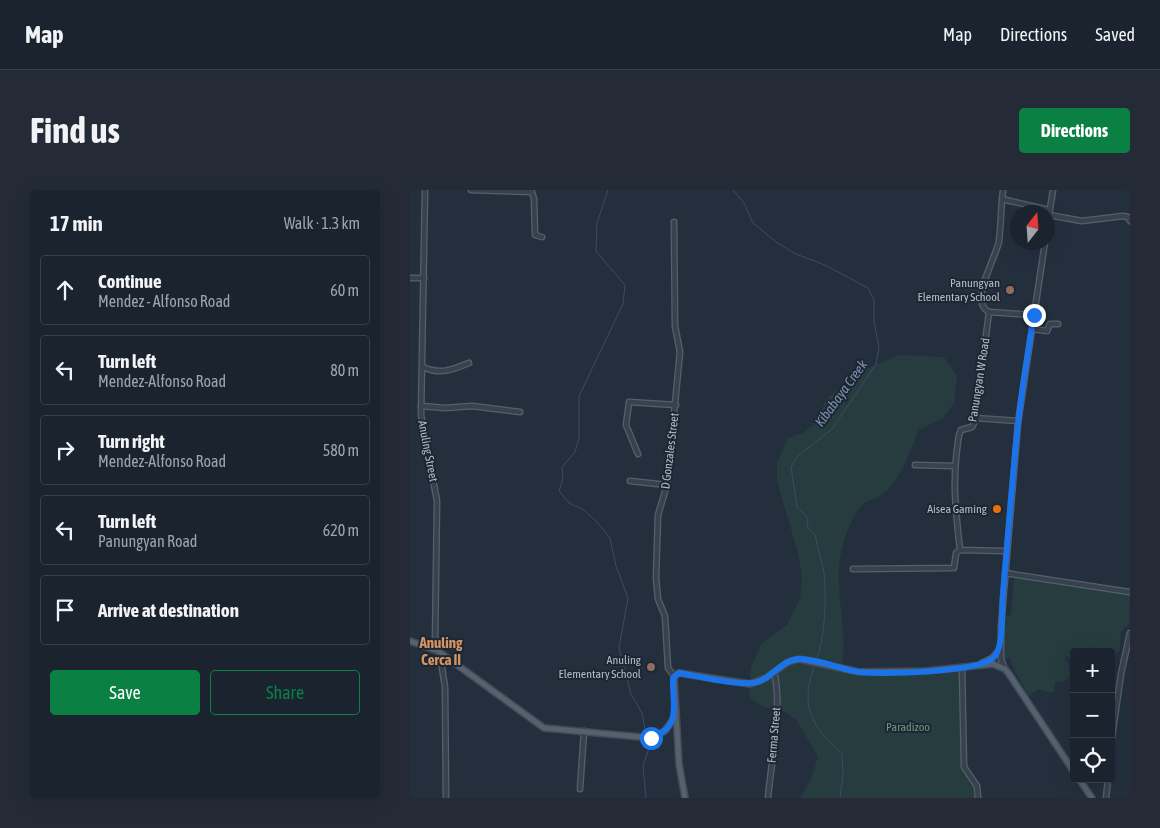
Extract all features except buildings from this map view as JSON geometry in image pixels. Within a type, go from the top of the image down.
[{"type":"main road","points":[[410,641],[438,651],[538,725],[550,730],[584,731],[651,738],[665,731],[675,716]]},
{"type":"main road","points":[[685,798],[679,764],[674,676],[679,673],[750,684],[766,678],[793,660],[821,662],[859,672],[911,672],[993,664],[1005,669],[1070,766]]},
{"type":"main road","points":[[665,731],[673,732],[678,738]]},
{"type":"main road","points":[[1082,783],[1092,798]]},
{"type":"street","name":"Anuling Street","points":[[425,190],[421,406],[423,428],[437,501],[435,639],[444,687],[446,798]]},
{"type":"street","points":[[471,190],[532,192],[534,199],[535,235],[542,238]]},
{"type":"street","name":"Panungyan W Road","points":[[960,550],[954,466],[960,432],[972,427],[975,418],[989,312],[983,308],[983,292],[988,268],[999,241],[1003,190]]},
{"type":"street","points":[[1050,205],[1052,190]]},
{"type":"street","points":[[1002,199],[1022,205]]},
{"type":"street","points":[[1055,214],[1082,221],[1123,216],[1128,217],[1130,222]]},
{"type":"street","name":"D Gonzales Street","points":[[674,222],[675,326],[680,352],[667,485],[658,515],[657,588],[658,599],[665,616],[668,668],[674,676]]},
{"type":"street","points":[[1005,669],[1000,649],[1018,421],[1044,250]]},
{"type":"street","points":[[410,278],[424,278]]},
{"type":"street","points":[[989,312],[1034,315]]},
{"type":"street","points":[[1032,329],[1047,331],[1050,324],[1058,324]]},
{"type":"street","points":[[423,367],[434,372],[445,372],[470,364]]},
{"type":"street","points":[[638,454],[626,425],[629,402],[676,405]]},
{"type":"street","points":[[421,406],[444,408],[472,406],[520,412]]},
{"type":"street","points":[[975,418],[1018,421]]},
{"type":"street","points":[[915,465],[954,466]]},
{"type":"street","points":[[630,481],[667,485]]},
{"type":"street","points":[[853,569],[954,568],[956,553],[960,550],[1007,551]]},
{"type":"street","points":[[1005,573],[1130,592]]},
{"type":"street","points":[[1112,738],[1121,674],[1130,633]]},
{"type":"street","points":[[982,664],[992,658],[1000,649]]},
{"type":"street","points":[[962,667],[964,767],[977,786],[978,798]]},
{"type":"street","name":"Ferma Street","points":[[768,798],[777,685],[774,672]]},
{"type":"street","points":[[580,790],[584,731]]},
{"type":"street","points":[[1106,798],[1108,783]]},
{"type":"green space","name":"Paradizoo","points":[[899,355],[944,357],[957,376],[954,403],[943,418],[919,430],[906,462],[893,484],[887,491],[861,506],[849,528],[840,557],[839,573],[843,639],[841,671],[855,676],[866,674],[923,675],[959,671],[962,768],[975,788],[975,798],[800,798],[811,779],[818,757],[796,719],[781,710],[763,707],[749,698],[751,668],[761,644],[787,625],[800,599],[802,575],[798,553],[777,481],[777,463],[788,438],[803,433],[818,420],[826,399],[861,371]]},
{"type":"green space","points":[[1014,577],[1130,594],[1129,624],[1121,631],[1120,650],[1115,656],[1115,648],[1070,648],[1070,658],[1066,656],[1065,659],[1069,666],[1070,676],[1066,681],[1055,682],[1054,691],[1051,693],[1038,689],[1029,696],[1015,672],[1010,658],[1005,660],[1003,654],[1004,616],[1011,615]]},
{"type":"waterway","points":[[608,190],[597,223],[596,251],[625,285],[623,304],[579,396],[579,438],[575,452],[562,467],[563,479],[559,491],[569,503],[584,510],[596,521],[610,538],[616,566],[628,598],[619,648],[631,694],[642,713],[646,736]]},
{"type":"waterway","name":"Kibabaya Creek","points":[[733,190],[744,203],[753,223],[776,242],[796,254],[827,266],[868,288],[874,300],[874,322],[879,347],[876,364],[832,429],[798,456],[791,467],[797,507],[807,517],[808,528],[815,534],[824,572],[824,618],[816,661]]},
{"type":"waterway","name":"Kibabaya Creek","points":[[815,665],[810,679],[808,704],[811,714],[822,734],[842,753],[843,774],[840,798]]},
{"type":"waterway","points":[[646,798],[643,766],[649,748],[647,740]]},
{"type":"place","name":"Panungyan Elementary School","points":[[1010,290]]},
{"type":"place","name":"Aisea Gaming","points":[[997,509]]},
{"type":"place","name":"Anuling Elementary School","points":[[651,667]]},
{"type":"district","name":"Anuling Cerca II","points":[[441,652]]},
{"type":"route","points":[[651,738],[665,731],[675,716],[673,678],[679,673],[750,684],[766,678],[780,666],[799,659],[821,662],[834,667],[859,672],[897,672],[926,671],[982,664],[992,658],[1000,649],[1002,596],[1018,423],[1034,315]]}]
